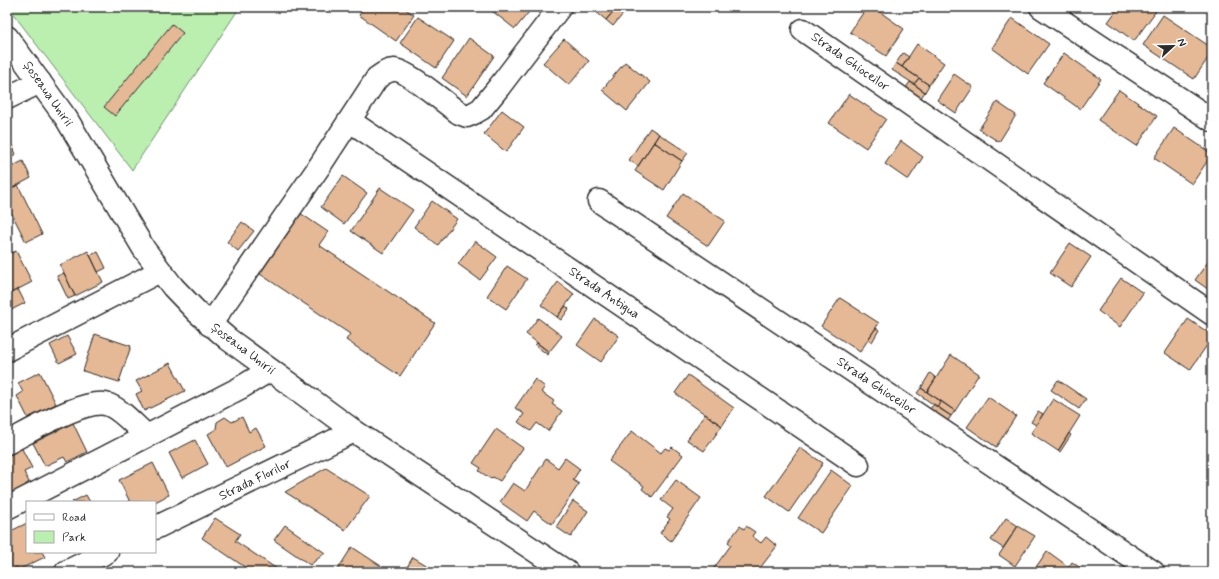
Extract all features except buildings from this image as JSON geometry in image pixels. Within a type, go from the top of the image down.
[{"type":"street","points":[[210,325],[319,167],[377,78],[386,72],[396,70],[406,74],[460,113],[467,116],[481,109],[560,7]]},
{"type":"street","points":[[1041,7],[1212,120]]},
{"type":"street","name":"Strada Ghioceilor","points":[[802,30],[1212,314]]},
{"type":"street","name":"Șoseaua Unirii","points":[[7,37],[66,118],[130,227],[160,271],[186,301],[210,325],[354,431],[567,572]]},
{"type":"street","points":[[7,98],[40,82]]},
{"type":"street","name":"Strada Antigua","points":[[350,121],[858,465]]},
{"type":"street","name":"Strada Ghioceilor","points":[[599,201],[1153,572]]},
{"type":"street","points":[[7,350],[160,271]]},
{"type":"street","points":[[7,508],[240,388],[270,370]]},
{"type":"street","points":[[7,443],[74,409],[89,404],[100,403],[116,409],[147,436]]},
{"type":"street","name":"Strada Florilor","points":[[156,528],[354,431]]},
{"type":"street","points":[[66,572],[105,553]]},
{"type":"green space","points":[[8,7],[240,7],[132,170]]}]
